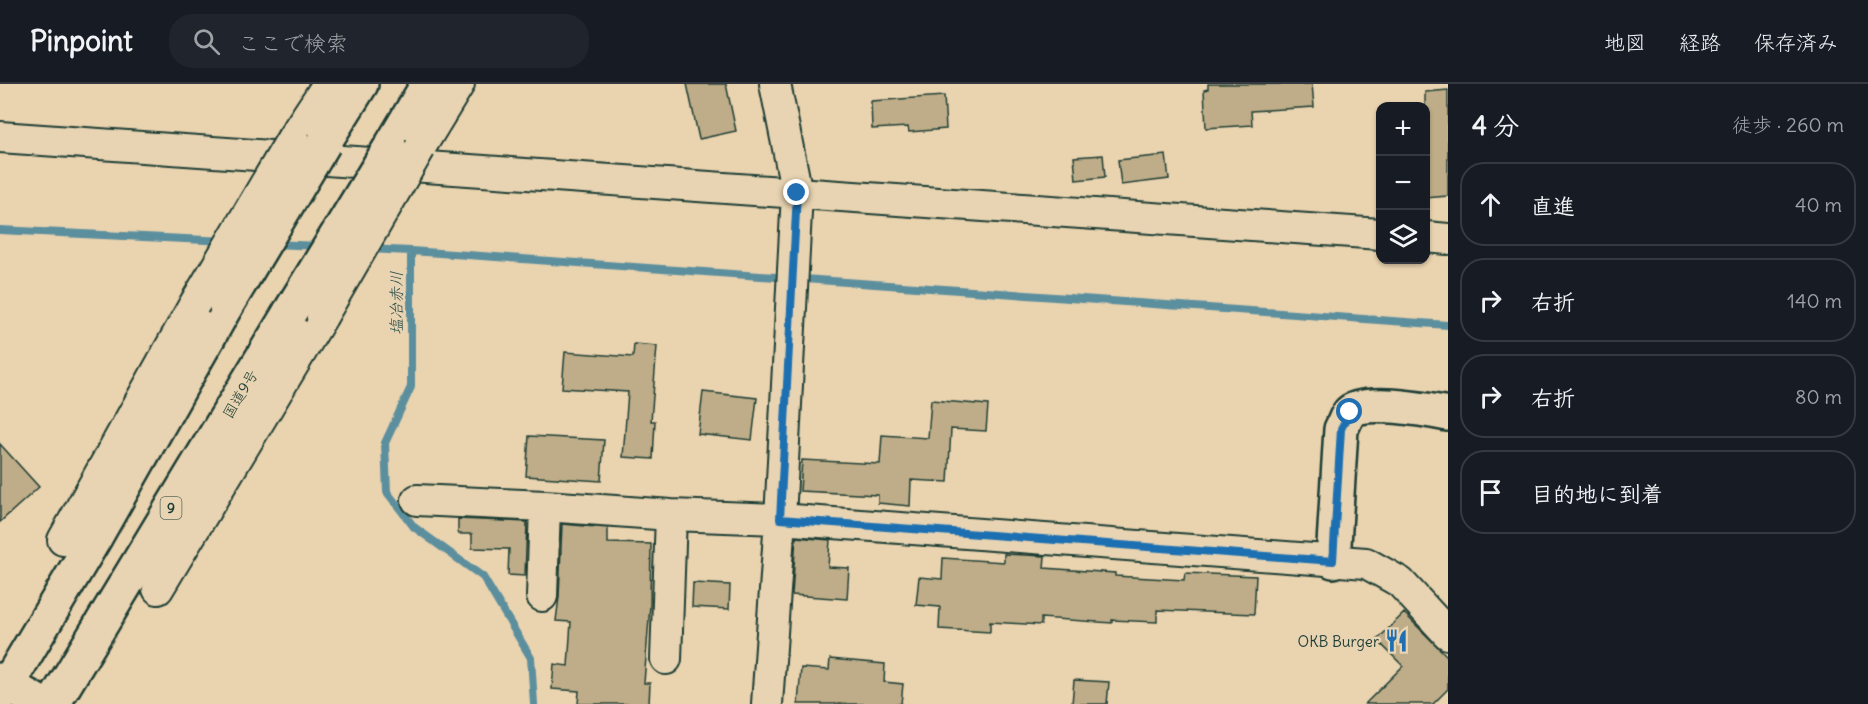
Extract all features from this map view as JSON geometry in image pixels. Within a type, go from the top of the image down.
[{"type":"main road","points":[[41,704],[2,687],[96,536],[226,306],[309,140],[361,84]]},
{"type":"main road","name":"国道9号","points":[[53,704],[290,312],[405,148],[428,84]]},
{"type":"main road","points":[[1333,561],[1341,429],[1350,412],[1365,405],[1448,414]]},
{"type":"street","points":[[63,540],[194,305],[309,140],[328,84]]},
{"type":"street","points":[[158,589],[322,317],[405,148],[459,84]]},
{"type":"street","points":[[767,704],[780,519],[797,193],[775,84]]},
{"type":"street","points":[[0,137],[1376,234]]},
{"type":"street","points":[[1430,237],[1448,238]]},
{"type":"street","points":[[208,447],[254,430]]},
{"type":"street","points":[[96,536],[98,478]]},
{"type":"street","points":[[417,500],[780,519],[1366,563],[1400,582],[1448,634]]},
{"type":"street","points":[[542,596],[545,506]]},
{"type":"street","points":[[666,659],[671,515]]},
{"type":"building","points":[[687,84],[726,84],[736,131],[699,139]]},
{"type":"building","points":[[1208,84],[1312,84],[1314,107],[1251,111],[1252,125],[1206,128],[1204,90],[1208,89]]},
{"type":"building","points":[[1448,90],[1448,196],[1430,198],[1430,102],[1425,102],[1425,92]]},
{"type":"building","points":[[944,96],[946,129],[909,132],[908,127],[872,129],[871,101]]},
{"type":"building","points":[[1103,155],[1105,177],[1076,180],[1074,157]]},
{"type":"building","points":[[1166,155],[1169,179],[1121,185],[1118,160]]},
{"type":"building","points":[[634,344],[657,346],[651,421],[655,421],[653,459],[623,457],[628,392],[562,388],[565,352],[633,357]]},
{"type":"building","points":[[703,392],[757,398],[752,440],[698,434]]},
{"type":"building","points":[[931,400],[988,405],[986,431],[951,429],[948,482],[911,480],[910,506],[878,503],[878,495],[800,491],[802,460],[880,464],[882,435],[928,438]]},
{"type":"building","points":[[529,436],[604,440],[601,481],[526,476]]},
{"type":"building","points":[[0,444],[39,487],[0,522]]},
{"type":"building","points":[[458,519],[527,522],[525,576],[508,575],[509,549],[472,548],[472,534],[458,534]]},
{"type":"building","points":[[562,524],[608,528],[608,543],[651,544],[650,605],[644,683],[650,683],[649,704],[578,704],[579,691],[552,689],[554,664],[568,666],[571,622],[556,621]]},
{"type":"building","points":[[796,537],[830,540],[828,567],[849,568],[847,599],[792,595]]},
{"type":"building","points":[[1004,554],[1045,556],[1044,568],[1115,573],[1115,576],[1184,580],[1185,573],[1256,576],[1254,614],[1157,610],[1157,622],[1112,620],[1112,623],[1041,618],[1041,625],[990,622],[990,632],[939,629],[940,607],[916,605],[919,577],[942,579],[943,558],[1004,562]]},
{"type":"building","points":[[693,583],[730,585],[729,609],[692,607]]},
{"type":"building","points":[[1404,613],[1448,657],[1448,689],[1433,704],[1365,704],[1403,666],[1377,640]]},
{"type":"building","points":[[830,659],[885,664],[884,682],[903,684],[901,704],[798,704],[801,668],[829,670]]},
{"type":"building","points":[[1074,680],[1109,682],[1107,704],[1072,704]]},
{"type":"waterway","name":"塩冶赤川","points":[[0,230],[226,241]]},
{"type":"waterway","name":"塩冶赤川","points":[[271,244],[321,246]]},
{"type":"waterway","name":"塩冶赤川","points":[[367,249],[411,251],[411,387],[385,443],[387,492],[414,527],[483,577],[531,658],[534,704]]},
{"type":"waterway","points":[[411,251],[1448,325]]},
{"type":"place","name":"OKB Burger","points":[[1397,641]]},
{"type":"route","points":[[797,193],[780,519],[1333,561],[1341,429],[1350,412]]}]
